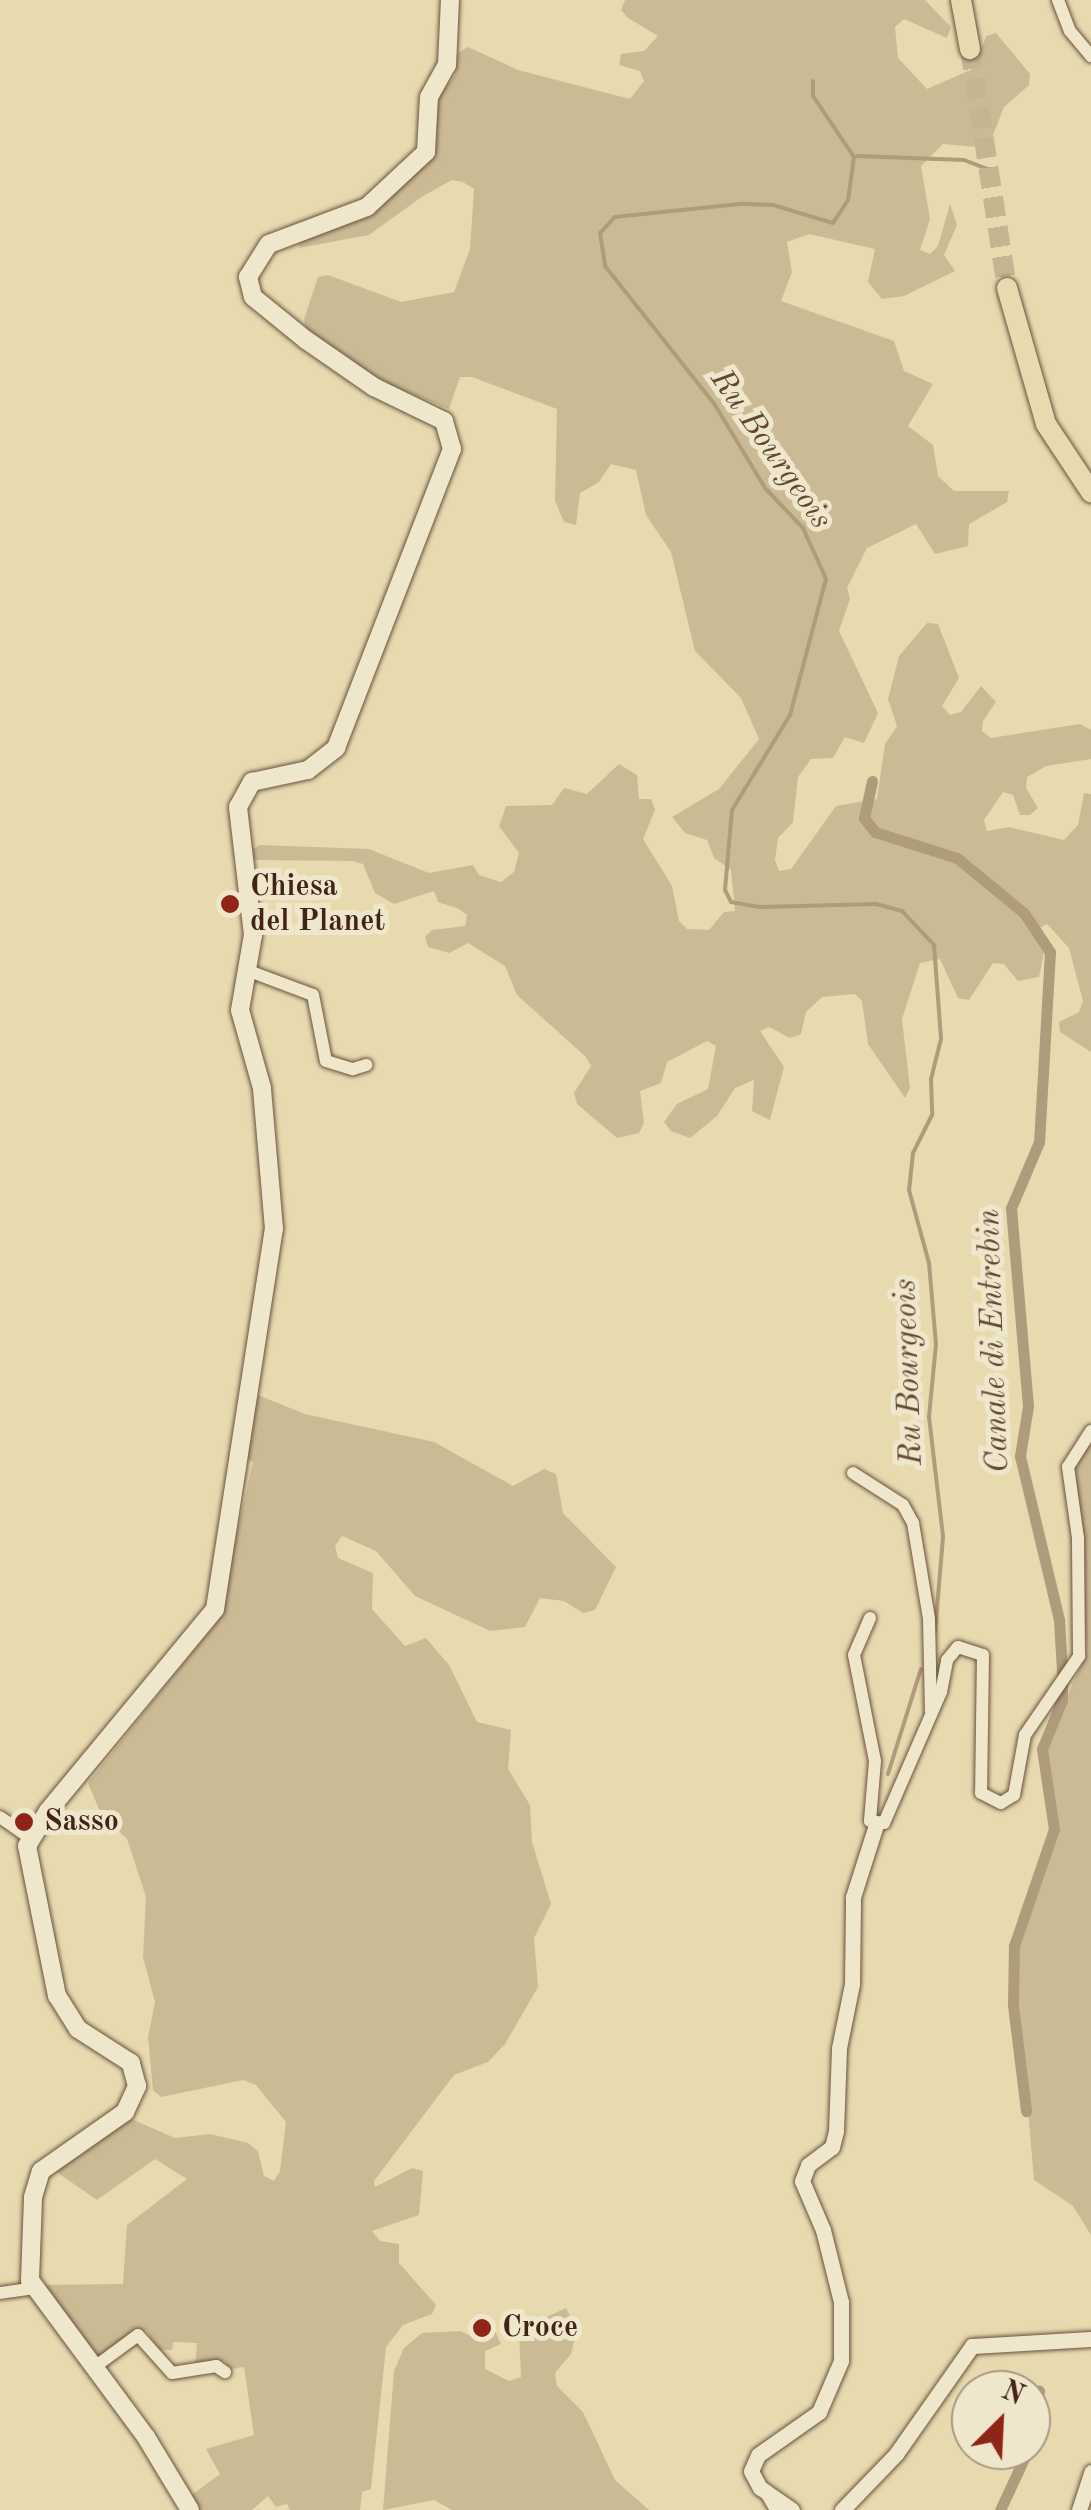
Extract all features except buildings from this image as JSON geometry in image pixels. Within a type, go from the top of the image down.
[{"type":"main road","points":[[190,2510],[96,2366],[31,2280],[41,2171],[126,2112],[137,2075],[123,2054],[70,2022],[57,1996],[28,1837],[206,1625],[219,1594],[274,1228],[262,1088],[240,1010],[253,935],[240,799],[252,782],[308,770],[336,748],[452,449],[444,420],[374,388],[306,340],[253,297],[248,277],[268,244],[367,207],[426,152],[429,98],[447,65],[450,0]]},
{"type":"main road","points":[[961,0],[970,49]]},
{"type":"main road","points":[[1007,288],[1011,317],[1046,424],[1091,492]]},
{"type":"main road","points":[[1067,454],[1091,503]]},
{"type":"street","points":[[1058,0],[1070,31],[1091,56]]},
{"type":"street","points":[[249,971],[313,995],[326,1061],[353,1069],[366,1065]]},
{"type":"street","points":[[776,2510],[752,2471],[758,2455],[818,2412],[841,2362],[840,2302],[823,2230],[802,2182],[808,2165],[832,2147],[836,2131],[839,2048],[852,1984],[853,1897],[876,1825],[889,1814],[947,1660],[958,1647],[974,1647],[983,1655],[981,1793],[1001,1803],[1014,1794],[1025,1735],[1062,1685],[1080,1646],[1068,1466],[1091,1431]]},
{"type":"street","points":[[854,1474],[903,1505],[913,1523],[929,1627],[930,1711]]},
{"type":"street","points":[[870,1618],[854,1655],[872,1735],[868,1814],[876,1825]]},
{"type":"street","points":[[0,1817],[28,1837]]},
{"type":"street","points":[[0,2294],[31,2280]]},
{"type":"street","points":[[96,2366],[138,2334],[172,2373],[216,2366],[226,2372]]},
{"type":"street","points":[[842,2510],[896,2454],[972,2346],[1091,2339]]},
{"type":"street","points":[[1079,2510],[1091,2472]]},
{"type":"street","points":[[765,2491],[792,2510]]},
{"type":"shaded area","points":[[625,0],[925,0],[951,27],[947,38],[904,19],[895,27],[898,58],[927,89],[975,68],[986,36],[996,33],[1030,74],[1029,85],[1004,107],[988,148],[943,144],[921,166],[930,219],[920,250],[930,254],[938,246],[950,204],[957,225],[944,255],[955,271],[904,296],[882,299],[868,282],[875,249],[809,234],[787,242],[792,272],[781,301],[894,341],[904,371],[933,384],[908,426],[933,445],[938,476],[954,491],[1009,491],[1007,502],[969,524],[968,546],[935,554],[916,524],[867,548],[847,588],[850,599],[839,631],[878,713],[864,743],[845,737],[833,758],[811,759],[798,777],[793,822],[778,838],[775,860],[779,871],[791,869],[836,806],[877,799],[885,744],[897,726],[888,699],[899,656],[927,623],[938,624],[959,678],[942,706],[950,715],[961,712],[981,686],[996,702],[983,721],[982,731],[991,738],[1080,724],[1091,730],[1091,759],[1046,766],[1027,777],[1026,788],[1038,808],[1030,815],[1020,815],[1013,795],[1003,792],[984,820],[987,831],[1009,827],[1064,840],[1078,825],[1084,793],[1091,794],[1091,1052],[1060,1032],[1059,1022],[1079,1012],[1083,1001],[1069,948],[1047,924],[1037,929],[1044,952],[1039,977],[1018,981],[1004,964],[993,963],[969,1000],[958,998],[940,959],[920,963],[902,1019],[910,1088],[905,1098],[868,1044],[862,1001],[855,994],[822,997],[806,1012],[801,1034],[790,1038],[769,1027],[760,1031],[784,1067],[770,1120],[752,1111],[754,1080],[735,1088],[717,1116],[690,1138],[671,1131],[664,1122],[677,1104],[708,1089],[716,1046],[707,1041],[667,1062],[661,1083],[640,1091],[644,1123],[639,1133],[617,1138],[577,1104],[574,1093],[591,1066],[586,1057],[517,995],[505,966],[468,943],[449,953],[428,947],[425,937],[432,930],[465,926],[467,915],[438,902],[434,891],[394,904],[375,893],[363,864],[353,861],[254,860],[251,850],[260,845],[369,849],[429,873],[473,865],[479,875],[501,882],[514,872],[519,853],[499,826],[506,806],[552,805],[564,788],[587,794],[619,764],[637,775],[639,799],[651,799],[655,810],[643,839],[672,886],[679,921],[687,929],[709,930],[724,912],[735,911],[731,870],[714,858],[707,840],[685,833],[672,817],[719,789],[759,739],[741,698],[695,651],[671,552],[646,515],[636,470],[611,464],[599,482],[580,493],[576,525],[564,522],[555,501],[557,409],[472,377],[460,377],[449,409],[363,374],[306,330],[304,319],[318,277],[328,275],[401,302],[454,292],[470,249],[474,189],[463,182],[452,180],[423,196],[369,235],[299,248],[300,241],[324,232],[436,147],[435,102],[455,75],[458,53],[468,47],[518,70],[630,99],[644,81],[640,71],[619,65],[621,54],[644,51],[658,36],[628,18],[621,10]]},
{"type":"shaded area","points":[[258,1395],[305,1414],[434,1442],[513,1486],[544,1469],[556,1474],[563,1513],[616,1567],[595,1610],[583,1613],[564,1601],[540,1598],[525,1627],[490,1631],[415,1596],[376,1551],[342,1536],[335,1546],[338,1558],[373,1573],[372,1609],[405,1646],[426,1638],[449,1665],[477,1722],[511,1730],[508,1769],[530,1805],[532,1842],[551,1904],[534,1938],[538,1987],[505,2044],[488,2062],[454,2075],[374,2181],[375,2187],[412,2168],[423,2171],[419,2215],[372,2231],[380,2241],[399,2244],[399,2263],[436,2305],[432,2314],[403,2325],[386,2347],[371,2489],[362,2492],[360,2510],[290,2510],[287,2504],[276,2507],[268,2496],[252,2510],[200,2510],[189,2497],[220,2474],[206,2449],[254,2435],[244,2367],[231,2369],[224,2361],[195,2368],[197,2343],[173,2342],[172,2350],[159,2350],[146,2330],[96,2358],[41,2285],[123,2284],[127,2225],[187,2179],[155,2159],[97,2200],[55,2171],[129,2118],[175,2138],[210,2134],[248,2143],[258,2151],[264,2176],[274,2181],[280,2171],[286,2122],[256,2085],[243,2080],[161,2097],[153,2090],[148,2037],[155,2002],[143,1957],[146,1897],[127,1839],[101,1814],[88,1783],[217,1621],[253,1462],[246,1459]]},
{"type":"shaded area","points":[[1091,1438],[1091,2235],[1073,2206],[1034,2180],[1016,1966],[1020,1934],[1055,1835],[1044,1746],[1087,1653],[1075,1461]]},
{"type":"shaded area","points":[[566,2308],[577,2329],[571,2354],[555,2373],[557,2386],[583,2412],[615,2480],[649,2510],[452,2510],[434,2500],[383,2510],[394,2371],[404,2348],[422,2333],[460,2331],[475,2338],[495,2331],[501,2344],[485,2351],[485,2369],[509,2381],[521,2377],[519,2330]]},
{"type":"waterway","name":"Ru Bourgeois","points":[[813,81],[813,96],[854,157],[848,200],[833,223],[773,205],[740,204],[615,217],[600,233],[605,266],[715,405],[765,488],[803,528],[826,579],[790,715],[732,810],[725,890],[731,902],[759,907],[876,904],[902,911],[934,945],[941,1039],[931,1079],[932,1115],[913,1153],[909,1190],[929,1263],[936,1344],[929,1417],[943,1537],[935,1632]]},
{"type":"waterway","points":[[857,156],[964,160],[996,172]]},
{"type":"waterway","name":"Canale di Entrebin","points":[[872,781],[864,818],[875,832],[957,858],[1024,913],[1050,952],[1039,1142],[1011,1208],[1028,1406],[1020,1456],[1059,1620],[1062,1671],[1062,1700],[1042,1749],[1054,1829],[1014,1946],[1013,2005],[1026,2111]]},
{"type":"waterway","name":"Ru Bourgeois","points":[[888,1774],[921,1669]]},
{"type":"waterway","name":"Canale di Entrebin","points":[[1000,2510],[1019,2470]]},
{"type":"tunnel","points":[[970,49],[1007,288]]},
{"type":"place","name":"Chiesa del Planet","points":[[230,904]]},
{"type":"place","name":"Sasso","points":[[24,1822]]},
{"type":"place","name":"Croce","points":[[482,2328]]}]
